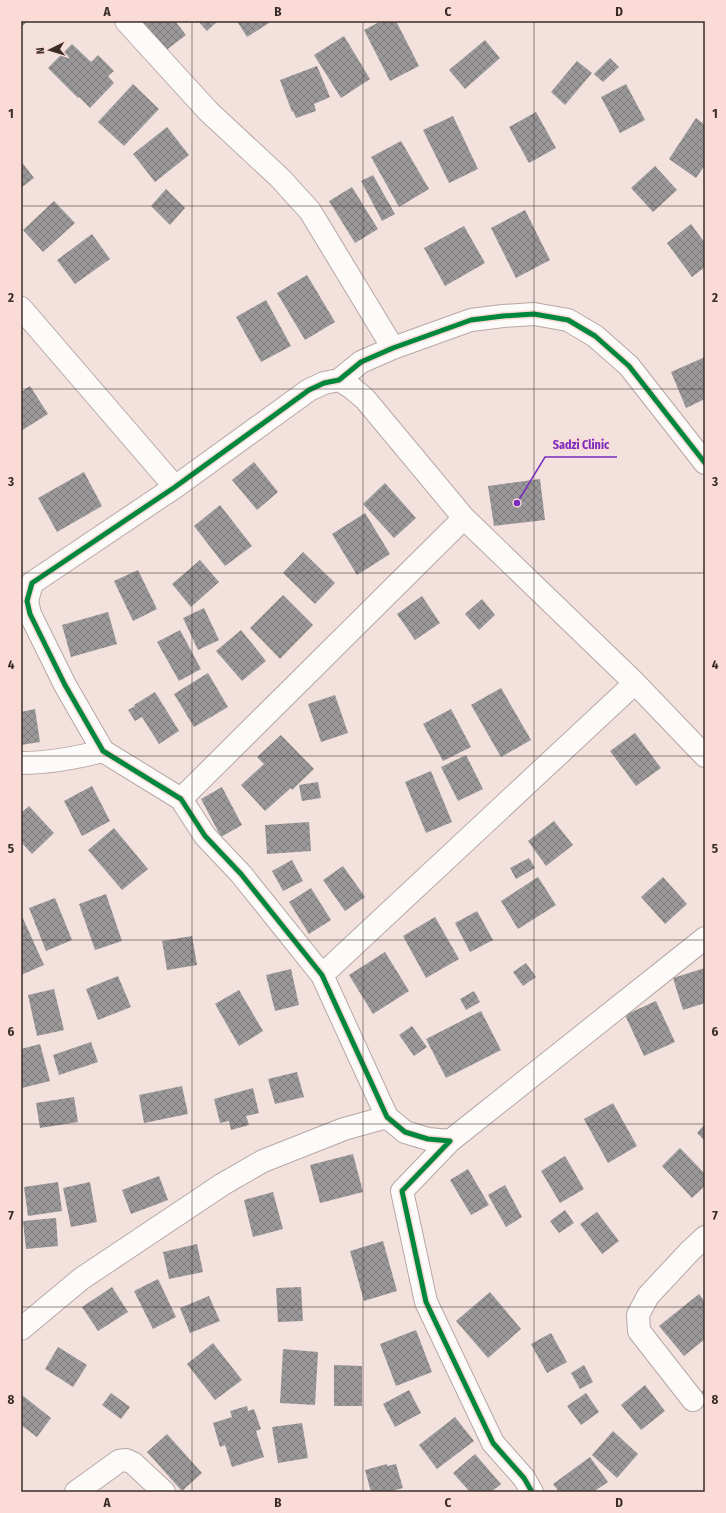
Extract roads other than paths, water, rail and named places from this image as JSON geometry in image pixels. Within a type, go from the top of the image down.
[{"type":"street","points":[[126,21],[208,111],[280,178],[310,211],[393,348]]},
{"type":"street","points":[[21,308],[175,487]]},
{"type":"street","points":[[450,1141],[428,1139],[405,1132],[387,1117],[322,975],[241,874],[205,836],[181,799],[103,751],[65,685],[30,614],[27,601],[32,584],[175,487],[309,390],[324,383],[339,380],[361,362],[393,348],[471,320],[534,314],[568,320],[595,336],[629,366],[705,463]]},
{"type":"street","points":[[339,380],[352,388],[365,399],[464,518],[635,682],[705,756]]},
{"type":"street","points":[[181,799],[464,518]]},
{"type":"street","points":[[322,975],[635,682]]},
{"type":"street","points":[[21,763],[75,758],[103,751]]},
{"type":"street","points":[[532,1492],[524,1478],[493,1443],[426,1302],[402,1191],[450,1141],[705,938]]},
{"type":"street","points":[[21,1329],[81,1279],[237,1176],[263,1161],[310,1142],[344,1129],[387,1117]]},
{"type":"street","points":[[693,1400],[639,1332],[638,1315],[648,1296],[705,1237]]},
{"type":"street","points":[[76,1492],[119,1461],[126,1460],[133,1463],[164,1492]]},
{"type":"place","name":"Sadzi Clinic","points":[[517,503]]}]
